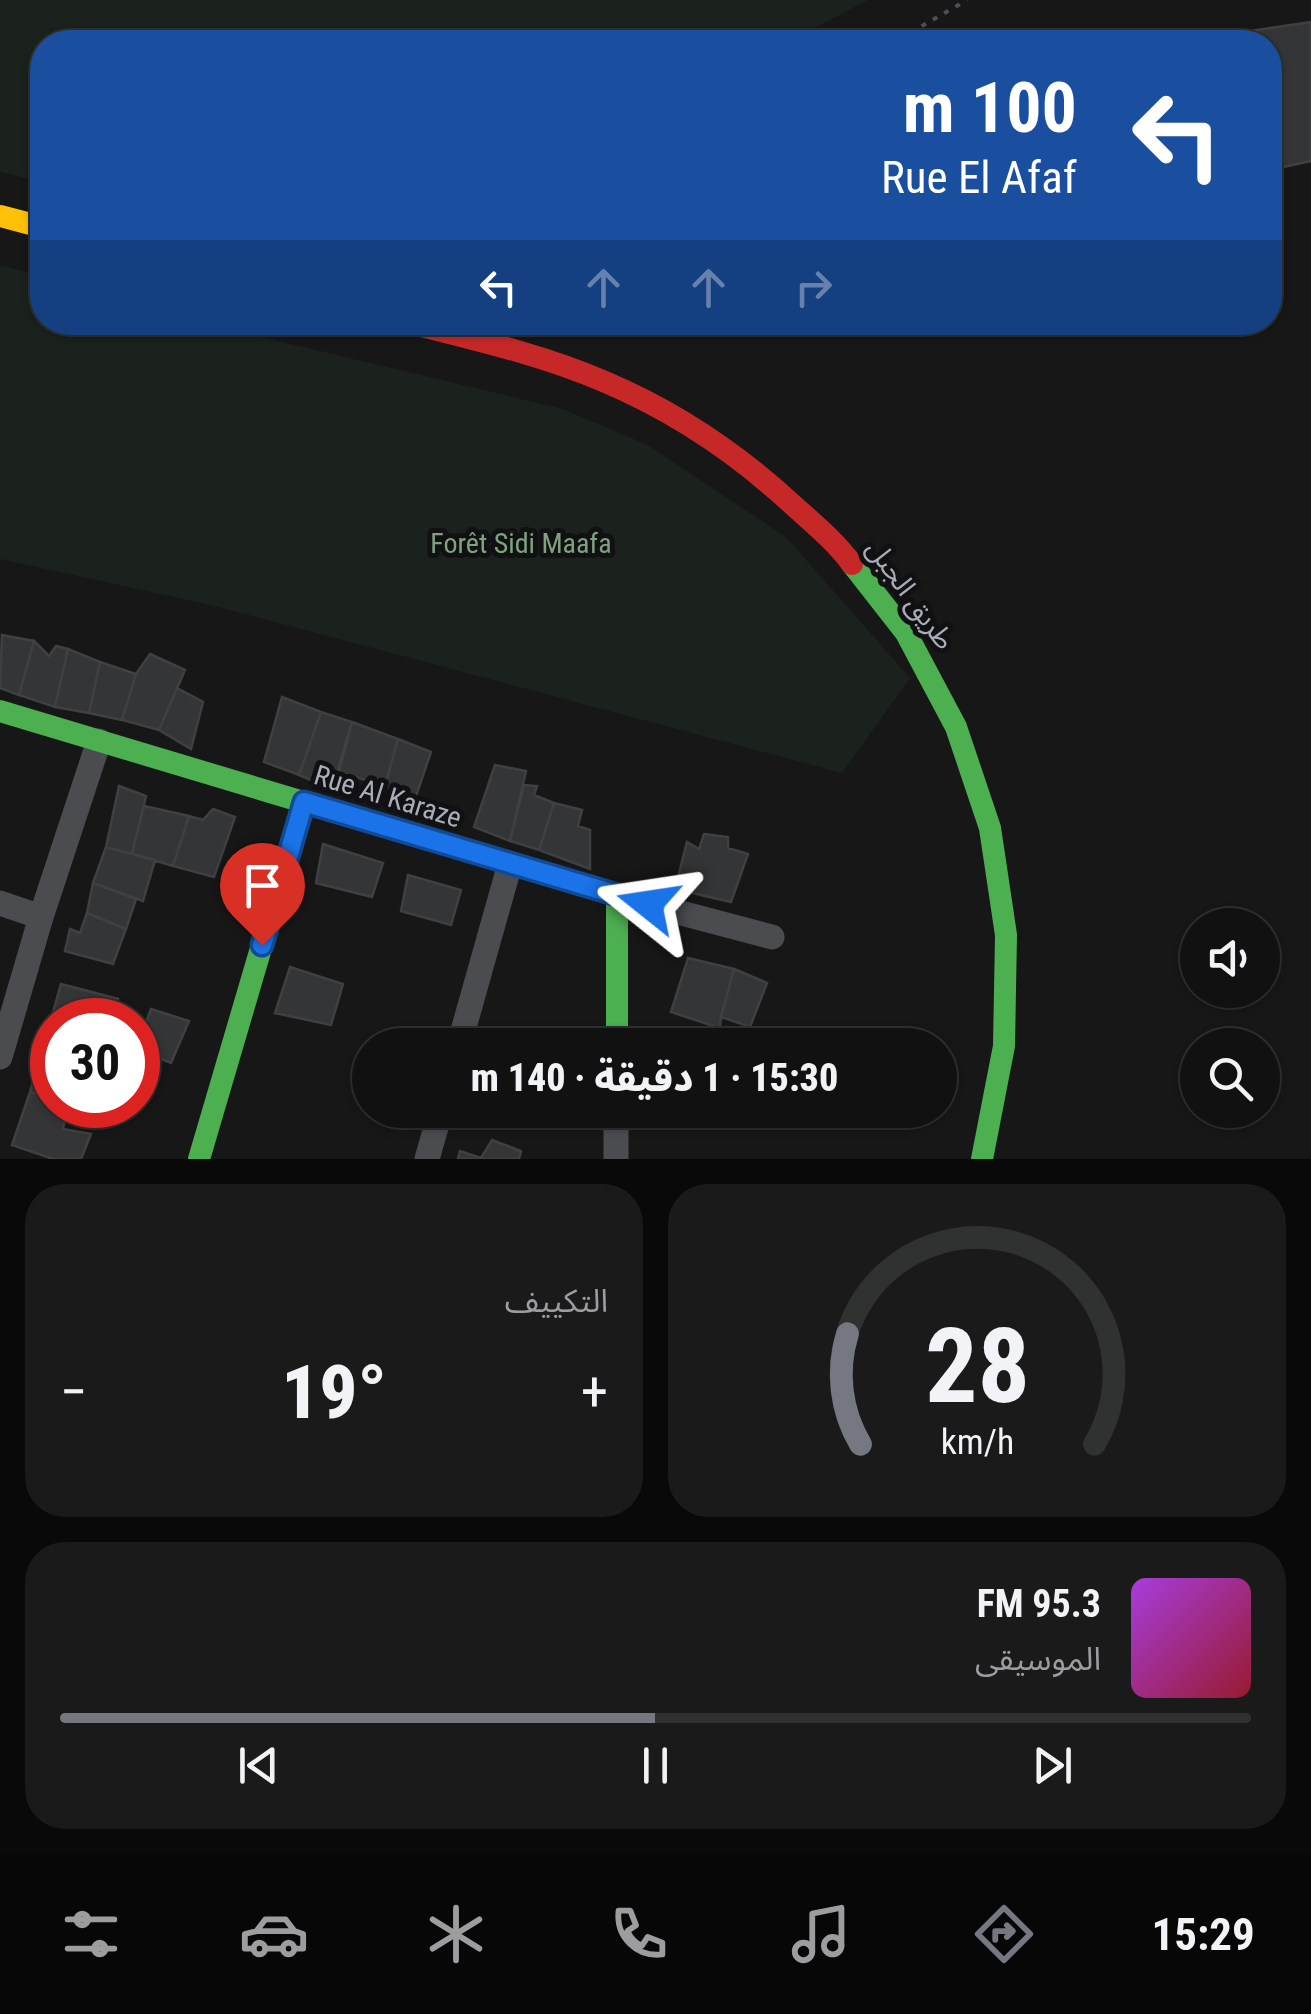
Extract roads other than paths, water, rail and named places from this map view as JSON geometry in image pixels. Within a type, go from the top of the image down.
[{"type":"street","points":[[0,216],[30,224]]},
{"type":"street","name":"طريق الجبل","points":[[458,335],[571,368],[624,389],[697,429],[765,477],[826,532],[880,592],[903,626],[938,684],[978,782],[1005,915],[1007,1004],[998,1090],[982,1159]]},
{"type":"street","name":"Rue Al Karaze","points":[[0,712],[617,896]]},
{"type":"street","points":[[0,1057],[100,740]]},
{"type":"street","points":[[200,1159],[304,802]]},
{"type":"street","points":[[464,1028],[510,864]]},
{"type":"street","points":[[617,1028],[617,896],[772,936]]},
{"type":"street","points":[[0,903],[42,917]]},
{"type":"street","points":[[427,1159],[436,1128]]},
{"type":"street","points":[[616,1128],[616,1159]]},
{"type":"park label","name":"Forêt Sidi Maafa","points":[[521,543]]}]
